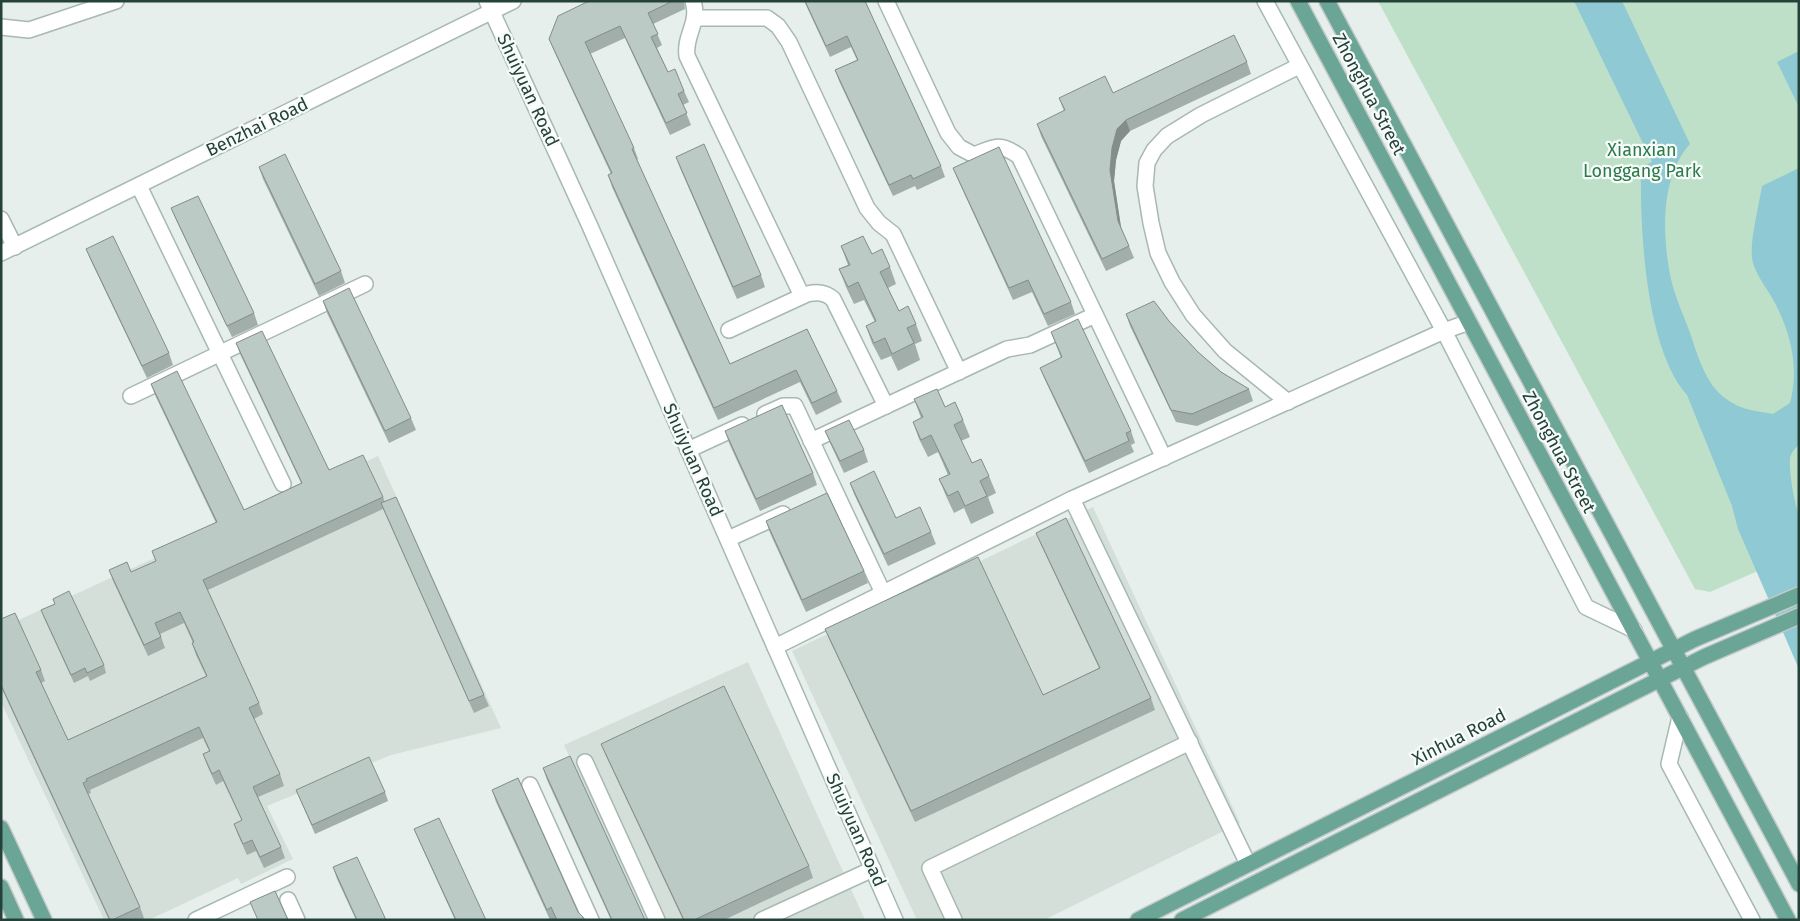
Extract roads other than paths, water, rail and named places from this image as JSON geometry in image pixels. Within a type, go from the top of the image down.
[{"type":"main road","name":"Zhonghua Street","points":[[1298,1],[1788,920]]},
{"type":"main road","name":"Zhonghua Street","points":[[1328,1],[1799,884]]},
{"type":"main road","name":"Xinhua Road","points":[[1138,920],[1695,639],[1799,595]]},
{"type":"main road","points":[[1182,920],[1704,656],[1799,616]]},
{"type":"main road","points":[[1,828],[44,920]]},
{"type":"main road","points":[[1,887],[16,920]]},
{"type":"street","points":[[1,27],[29,30],[116,1]]},
{"type":"street","name":"Benzhai Road","points":[[8,250],[139,186],[489,6],[513,1]]},
{"type":"street","points":[[693,1],[696,18],[686,45],[687,56],[802,296]]},
{"type":"street","points":[[886,1],[948,133],[959,147],[974,155],[994,147],[1006,147],[1018,156],[1164,458]]},
{"type":"street","points":[[1264,1],[1444,331],[1586,607],[1634,630]]},
{"type":"street","name":"Shuiyuan Road","points":[[489,6],[589,224],[896,920]]},
{"type":"street","points":[[696,18],[767,18],[778,26],[789,42],[867,208],[893,234],[959,372]]},
{"type":"street","points":[[1288,402],[1225,351],[1193,315],[1172,282],[1158,253],[1145,186],[1147,163],[1154,150],[1167,136],[1201,115],[1299,66]]},
{"type":"street","points":[[139,186],[283,484]]},
{"type":"street","points":[[1,219],[8,250]]},
{"type":"street","points":[[131,396],[365,284]]},
{"type":"street","points":[[730,330],[802,296],[818,292],[828,295],[833,299],[886,406]]},
{"type":"street","points":[[811,441],[1007,349],[1030,345],[1095,315]]},
{"type":"street","points":[[775,647],[1072,499],[1444,331],[1469,322]]},
{"type":"street","points":[[688,450],[783,406],[794,406],[811,441],[830,492],[883,593]]},
{"type":"street","points":[[1072,499],[1248,864]]},
{"type":"street","points":[[728,539],[799,506]]},
{"type":"street","points":[[1680,717],[1669,764],[1752,920]]},
{"type":"street","points":[[954,920],[930,868],[1190,742]]},
{"type":"street","points":[[585,762],[657,920]]},
{"type":"street","points":[[530,785],[585,918]]},
{"type":"street","points":[[762,920],[873,869]]},
{"type":"street","points":[[196,920],[287,877]]},
{"type":"street","points":[[288,900],[297,920]]},
{"type":"water","points":[[1574,1],[1622,1],[1690,144],[1680,158],[1668,190],[1665,227],[1666,245],[1677,300],[1704,372],[1718,392],[1731,402],[1750,410],[1773,414],[1790,403],[1794,376],[1793,362],[1788,334],[1778,308],[1753,263],[1752,242],[1762,186],[1799,168],[1799,445],[1791,454],[1790,464],[1792,487],[1799,515],[1799,669],[1738,529],[1732,506],[1687,395],[1673,374],[1662,348],[1648,287],[1642,222],[1641,167],[1652,162]]},
{"type":"water","points":[[1799,51],[1799,105],[1798,105],[1777,62]]},
{"type":"park label","name":"Xianxian Longgang Park","points":[[1642,160]]}]
